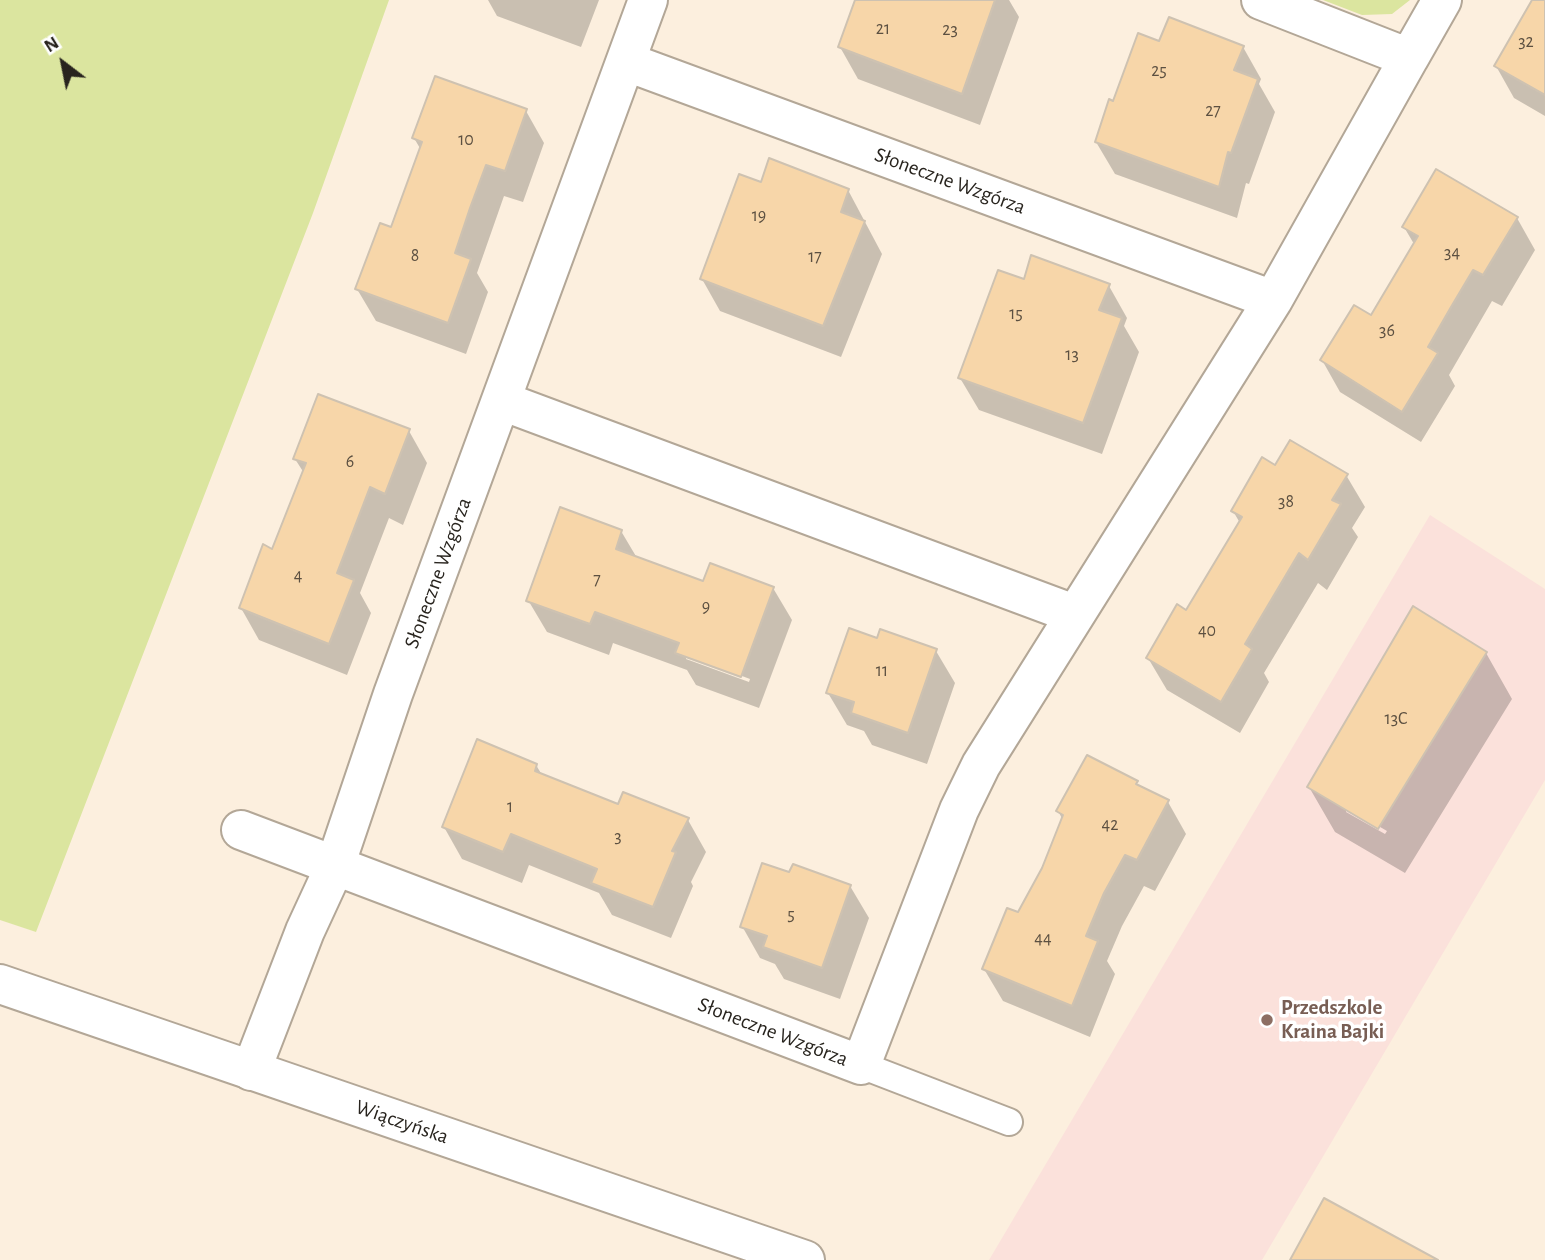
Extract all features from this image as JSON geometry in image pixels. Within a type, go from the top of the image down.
[{"type":"street","name":"Słoneczne Wzgórza","points":[[251,1071],[305,931],[335,866],[393,694],[648,0]]},
{"type":"street","points":[[1261,0],[1409,58]]},
{"type":"street","name":"Słoneczne Wzgórza","points":[[335,866],[862,1065],[959,810],[981,765],[1273,300],[1442,0]]},
{"type":"street","name":"Słoneczne Wzgórza","points":[[627,62],[1273,300]]},
{"type":"street","points":[[502,401],[1074,614]]},
{"type":"street","points":[[241,830],[335,866]]},
{"type":"street","name":"Wiączyńska","points":[[0,984],[805,1260]]},
{"type":"lane","points":[[862,1065],[1009,1122]]},
{"type":"shaded area","name":"Przedszkole Kraina Bajki","points":[[1430,515],[1545,589],[1545,780],[1262,1260],[989,1260]]},
{"type":"green space","points":[[0,0],[389,0],[313,213],[36,932],[0,920]]},
{"type":"green space","points":[[1323,0],[1410,0],[1392,14],[1362,15]]},
{"type":"building","points":[[855,0],[995,0],[962,94],[838,47]]},
{"type":"building","points":[[1532,0],[1545,0],[1545,95],[1494,66]]},
{"type":"building","points":[[1169,17],[1244,46],[1234,70],[1258,79],[1231,153],[1228,152],[1219,187],[1095,142],[1109,99],[1113,101],[1138,33],[1159,41]]},
{"type":"building","points":[[435,76],[527,109],[505,171],[486,165],[470,208],[455,253],[471,259],[448,323],[355,289],[380,223],[391,227],[422,142],[412,138]]},
{"type":"building","points":[[769,158],[849,189],[841,212],[865,221],[823,326],[700,279],[739,174],[761,182]]},
{"type":"building","points":[[1436,169],[1518,217],[1483,275],[1473,270],[1428,347],[1438,353],[1402,412],[1320,360],[1354,305],[1371,315],[1418,236],[1402,227]]},
{"type":"building","points":[[1031,255],[1110,284],[1099,310],[1122,318],[1083,423],[958,378],[998,270],[1024,279]]},
{"type":"building","points":[[318,394],[410,429],[385,494],[370,487],[337,573],[354,580],[329,644],[239,608],[263,544],[272,549],[306,463],[293,459]]},
{"type":"building","points":[[1290,440],[1348,474],[1332,500],[1341,504],[1308,560],[1299,553],[1245,644],[1252,649],[1221,702],[1146,658],[1177,604],[1186,610],[1242,517],[1231,511],[1262,457],[1275,465]]},
{"type":"building","points":[[560,507],[622,530],[616,549],[703,581],[710,563],[774,587],[741,677],[675,653],[679,643],[595,612],[590,624],[526,601]]},
{"type":"building","points":[[1413,606],[1487,652],[1378,829],[1307,787]]},
{"type":"building","points":[[849,628],[877,638],[880,629],[937,649],[908,733],[851,713],[854,702],[826,693]]},
{"type":"building","points":[[477,739],[537,764],[535,771],[618,804],[623,792],[689,818],[672,851],[676,852],[653,907],[591,883],[597,869],[511,834],[503,852],[442,827]]},
{"type":"building","points":[[1087,755],[1169,800],[1137,860],[1125,855],[1104,893],[1086,936],[1098,941],[1072,1006],[982,969],[1007,908],[1018,912],[1042,868],[1063,815],[1056,811]]},
{"type":"building","points":[[762,863],[789,872],[793,864],[851,885],[822,968],[763,947],[767,936],[740,927]]},
{"type":"building","points":[[1324,1198],[1438,1260],[1290,1260]]},
{"type":"place","name":"Przedszkole Kraina Bajki","points":[[1267,1020]]}]
